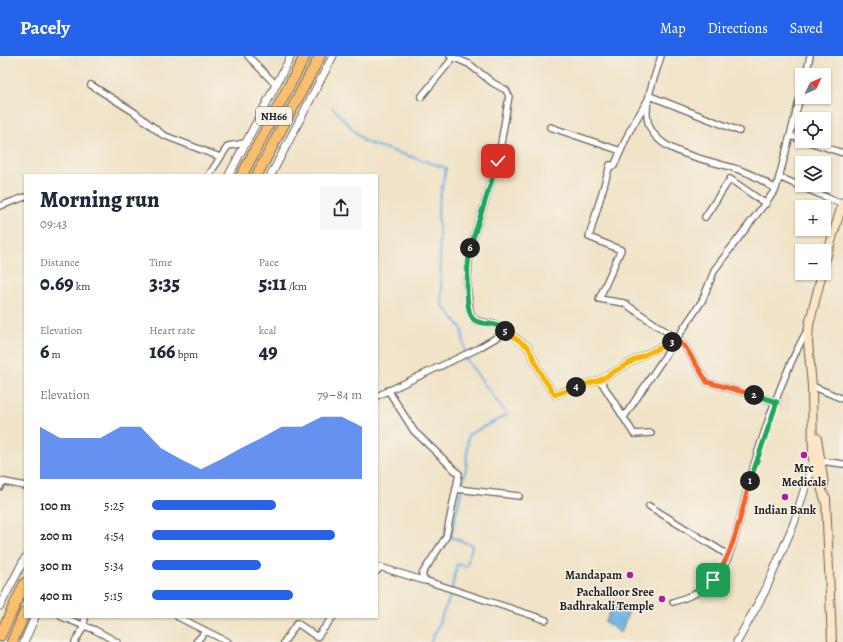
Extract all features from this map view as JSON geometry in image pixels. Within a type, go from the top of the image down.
[{"type":"highway","name":"NH66","points":[[243,174],[305,56]]},
{"type":"highway","name":"NH66","points":[[258,174],[320,56]]},
{"type":"highway","points":[[0,636],[24,585]]},
{"type":"highway","points":[[12,642],[24,614]]},
{"type":"main road","points":[[830,244],[843,203]]},
{"type":"main road","points":[[820,280],[808,329],[813,422],[817,462],[826,503],[832,642]]},
{"type":"street","points":[[248,56],[276,85]]},
{"type":"street","points":[[230,174],[290,56]]},
{"type":"street","points":[[272,174],[333,56]]},
{"type":"street","points":[[661,56],[647,109],[648,124],[654,136],[659,141],[678,151],[750,174],[776,189]]},
{"type":"street","points":[[807,68],[810,56]]},
{"type":"street","points":[[421,97],[451,57],[469,64],[493,83],[506,90],[509,96],[498,161],[470,248],[467,277],[470,311],[474,319],[477,321],[494,323],[528,347],[542,376],[555,395],[572,388],[600,380],[636,359],[677,339]]},
{"type":"street","points":[[90,85],[134,112],[163,135],[220,158]]},
{"type":"street","points":[[650,96],[739,131]]},
{"type":"street","points":[[650,96],[629,132],[614,166],[610,165],[589,237],[620,250],[599,299],[624,304],[677,339],[686,348],[707,382],[777,402]]},
{"type":"street","points":[[624,417],[702,301],[715,269],[776,189],[799,104]]},
{"type":"street","points":[[550,127],[620,151]]},
{"type":"street","points":[[791,136],[795,137]]},
{"type":"street","points":[[210,174],[230,144],[245,143]]},
{"type":"street","points":[[828,148],[843,153]]},
{"type":"street","points":[[780,177],[843,203]]},
{"type":"street","points":[[705,217],[730,180],[766,204]]},
{"type":"street","points":[[0,206],[24,197]]},
{"type":"street","points":[[673,602],[704,590],[721,571],[728,555],[757,456],[794,353],[808,329]]},
{"type":"street","points":[[378,395],[477,349],[506,332]]},
{"type":"street","points":[[600,380],[634,434],[651,433]]},
{"type":"street","points":[[812,386],[843,399]]},
{"type":"street","points":[[388,390],[414,431],[458,472],[459,477],[446,537],[422,574],[425,581]]},
{"type":"street","points":[[737,642],[765,591],[794,523],[817,462],[843,464]]},
{"type":"street","points":[[1,483],[24,486]]},
{"type":"street","points":[[457,489],[519,496]]},
{"type":"street","points":[[649,506],[728,555]]},
{"type":"street","points":[[0,606],[24,560]]},
{"type":"street","points":[[378,570],[380,567],[546,620]]},
{"type":"street","points":[[24,642],[35,618]]},
{"type":"street","points":[[64,618],[117,642]]},
{"type":"street","points":[[75,642],[84,626],[85,618]]},
{"type":"street","points":[[180,618],[228,642]]},
{"type":"street","points":[[284,642],[297,624],[317,637],[332,618]]},
{"type":"street","points":[[196,642],[206,631]]},
{"type":"shaded area","points":[[781,393],[791,396],[789,414],[778,411]]},
{"type":"water","points":[[616,601],[629,610],[621,633],[605,622]]},
{"type":"waterway","points":[[332,107],[365,142],[446,168],[438,207],[442,304],[462,329],[466,359],[507,415],[468,435],[466,469],[451,537],[472,545],[472,547],[466,567],[457,564],[450,597],[431,642]]},
{"type":"place","name":"Mrc Medicals","points":[[804,455]]},
{"type":"place","name":"Indian Bank","points":[[785,497]]},
{"type":"place","name":"Mandapam","points":[[630,575]]},
{"type":"place","name":"Pachalloor Sree Badhrakali Temple","points":[[662,599]]},
{"type":"route","points":[[498,161],[470,248],[467,271],[467,288],[470,311],[474,319],[477,321],[494,323],[498,325],[528,347],[542,376],[555,395],[572,388],[600,380],[636,359],[677,339],[686,348],[707,382],[777,402],[757,456],[728,555],[721,571],[713,580]]}]
